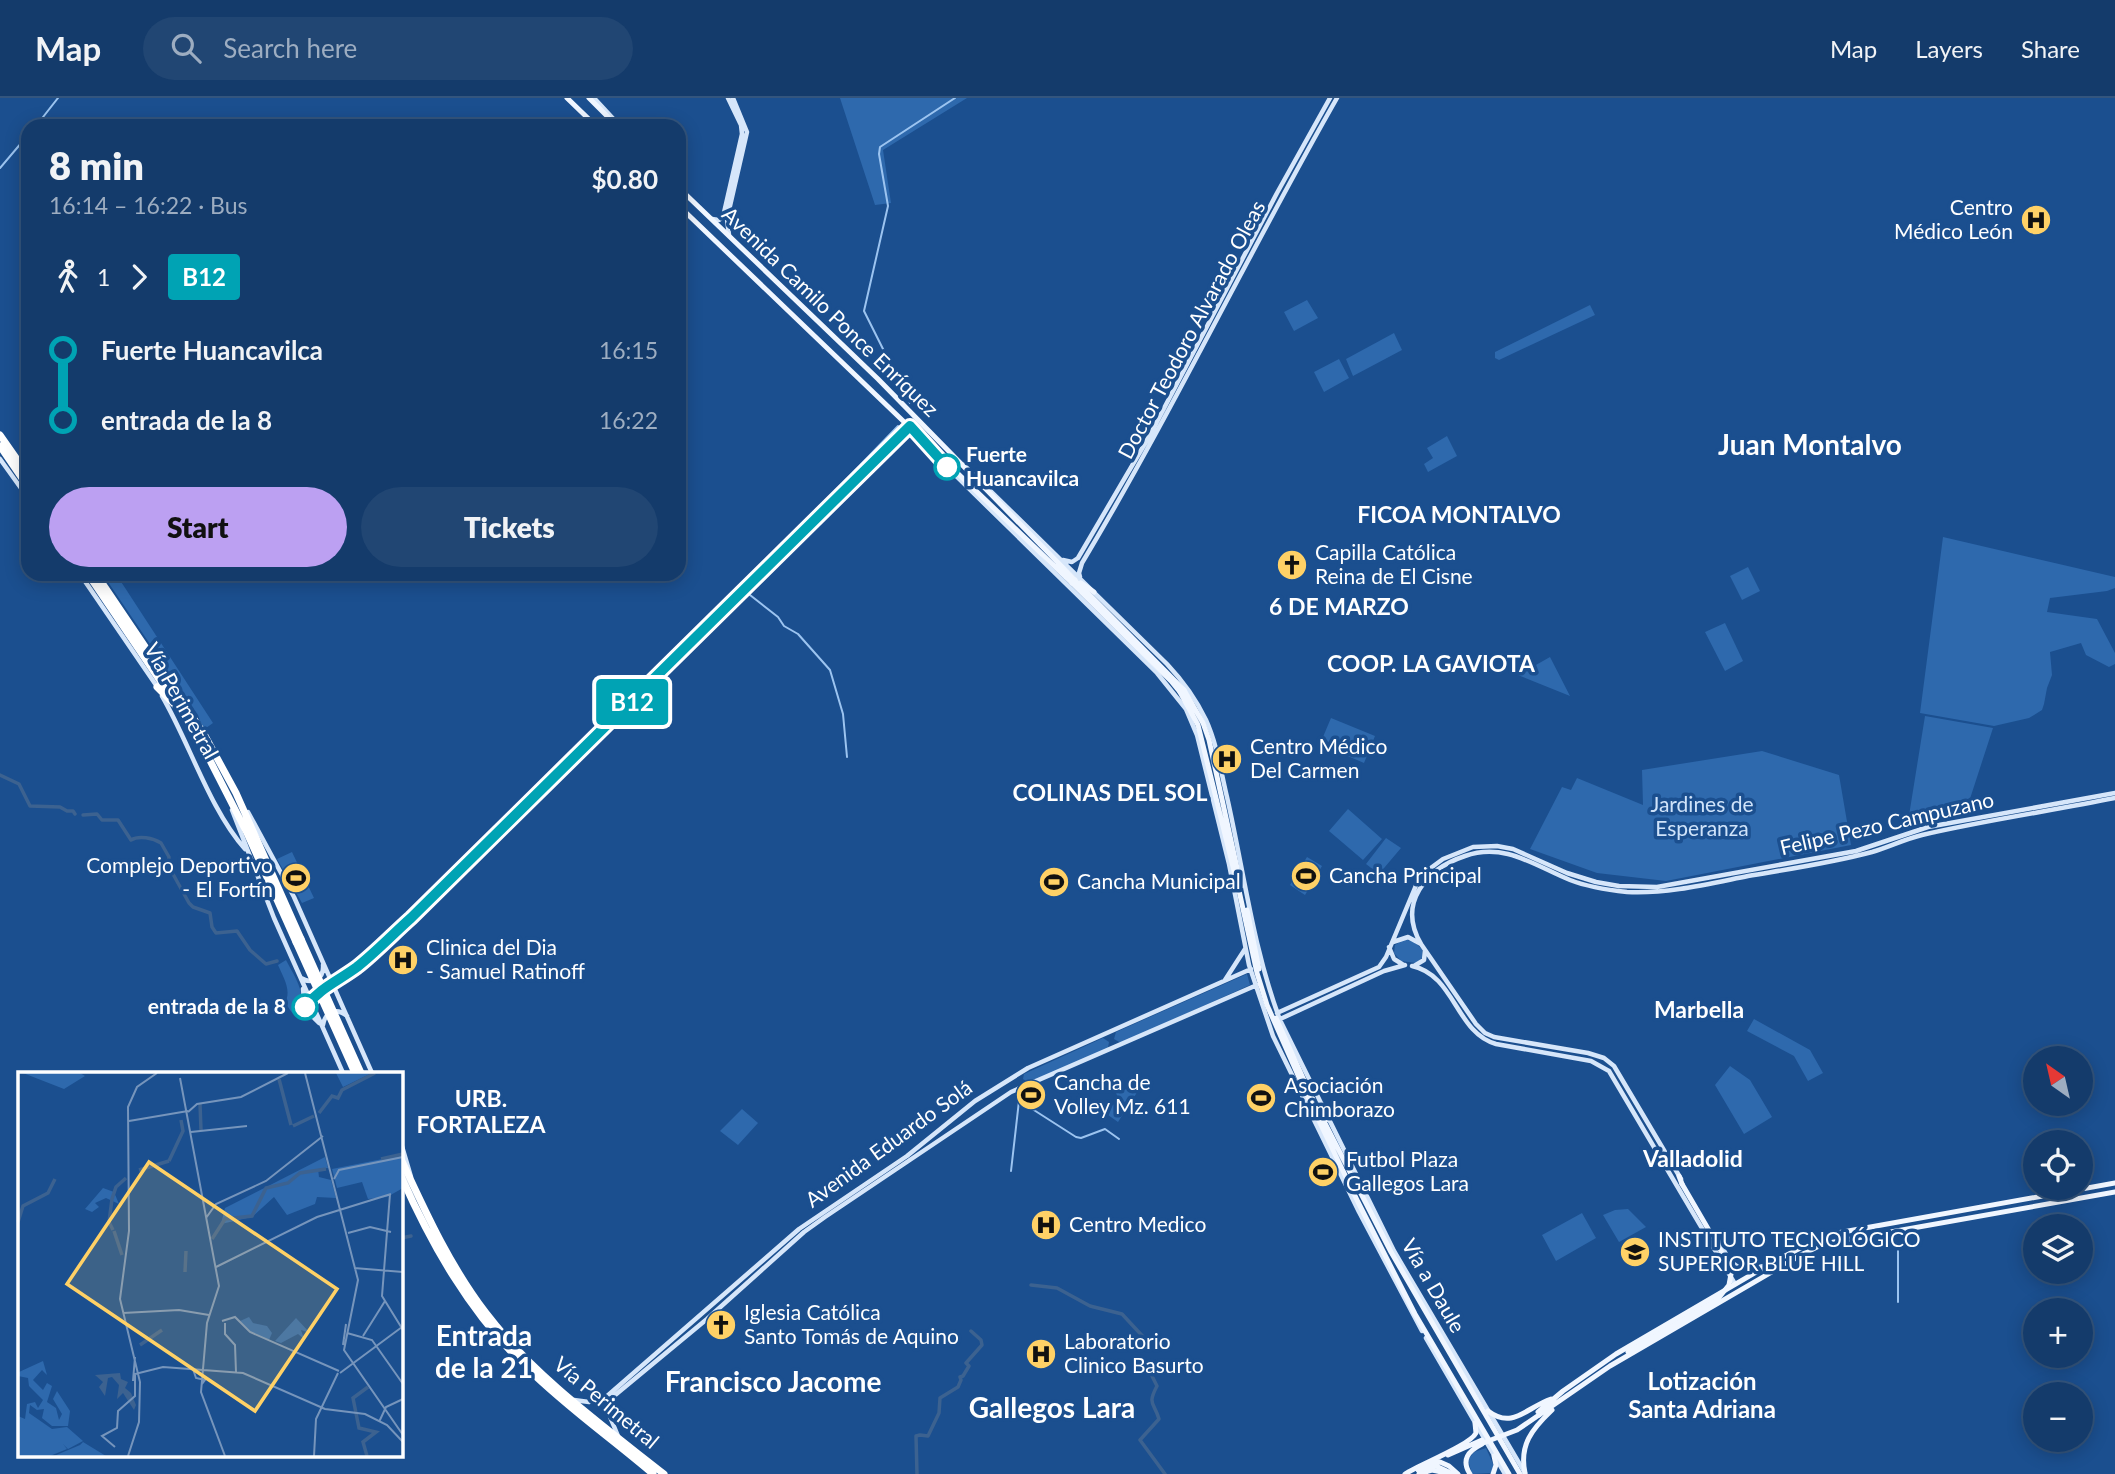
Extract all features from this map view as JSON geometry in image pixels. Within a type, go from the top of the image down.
[{"type":"highway","points":[[0,426],[17,460]]},
{"type":"highway","points":[[0,435],[21,465]]},
{"type":"highway","points":[[0,446],[21,476]]},
{"type":"highway","points":[[18,472],[19,485]]},
{"type":"highway","name":"Vía Perimetral","points":[[93,581],[186,717],[224,785],[361,1072]]},
{"type":"highway","name":"Vía Perimetral","points":[[101,581],[204,734],[236,793],[355,1072]]},
{"type":"highway","points":[[157,687],[186,717]]},
{"type":"highway","name":"Vía Perimetral","points":[[402,1165],[405,1182],[441,1257],[470,1302],[497,1336],[543,1384],[653,1474]]},
{"type":"highway","name":"Vía Perimetral","points":[[405,1182],[448,1257],[486,1314],[536,1367],[664,1474]]},
{"type":"highway","points":[[630,1446],[643,1447]]},
{"type":"main road","points":[[566,98],[588,119]]},
{"type":"main road","points":[[591,98],[612,119]]},
{"type":"main road","points":[[711,219],[719,220],[723,217],[742,134],[741,125],[728,98]]},
{"type":"main road","points":[[731,239],[726,225],[747,132],[733,98]]},
{"type":"main road","name":"Doctor Teodoro Alvarado Oleas","points":[[1063,560],[1072,562],[1078,558],[1130,470],[1330,98]]},
{"type":"main road","name":"Doctor Teodoro Alvarado Oleas","points":[[1076,580],[1082,563],[1154,439],[1277,205],[1337,98]]},
{"type":"main road","name":"Avenida Camilo Ponce Enríquez","points":[[686,195],[878,379],[1182,691],[1203,723],[1209,740],[1235,875],[1240,886]]},
{"type":"main road","name":"Avenida Camilo Ponce Enríquez","points":[[686,213],[1049,562],[1076,580]]},
{"type":"main road","points":[[854,375],[863,374],[864,365]]},
{"type":"main road","points":[[869,390],[870,382],[878,379]]},
{"type":"main road","name":"Avenida Camilo Ponce Enríquez","points":[[929,445],[931,451],[1136,652],[1169,686],[1186,709],[1194,726],[1229,864],[1255,986],[1276,1040],[1316,1113]]},
{"type":"main road","points":[[0,459],[21,488]]},
{"type":"main road","name":"Avenida Camilo Ponce Enríquez","points":[[958,460],[973,471],[1063,560],[1076,580]]},
{"type":"main road","points":[[1028,541],[1037,555],[1049,562]]},
{"type":"main road","points":[[1076,580],[1094,592],[1180,678],[1210,729],[1266,981],[1316,1113]]},
{"type":"main road","name":"Vía Perimetral","points":[[85,581],[157,687],[226,820],[245,849]]},
{"type":"main road","points":[[1114,630],[1121,628],[1124,621]]},
{"type":"main road","points":[[1136,652],[1139,645],[1146,644]]},
{"type":"main road","name":"Avenida Camilo Ponce Enríquez","points":[[1182,691],[1198,725],[1237,865],[1270,1004],[1316,1113]]},
{"type":"main road","points":[[1201,710],[1203,723]]},
{"type":"main road","name":"Vía Perimetral","points":[[224,785],[245,849],[343,1072]]},
{"type":"main road","name":"Vía Perimetral","points":[[236,793],[261,832],[284,878],[372,1072]]},
{"type":"main road","name":"Felipe Pezo Campuzano","points":[[1334,991],[1379,967],[1412,891],[1423,875],[1443,859],[1468,848],[1489,845],[1506,847],[1583,879],[1619,886],[1657,887],[1856,851],[1928,827],[2115,793]]},
{"type":"main road","name":"Felipe Pezo Campuzano","points":[[1422,946],[1412,921],[1417,892],[1441,868],[1476,853],[1502,852],[1522,857],[1571,881],[1603,889],[1658,891],[1839,860],[1932,832],[2115,798]]},
{"type":"main road","points":[[1226,852],[1229,840],[1238,846]]},
{"type":"main road","points":[[1237,865],[1240,855]]},
{"type":"main road","points":[[1229,864],[1235,875]]},
{"type":"main road","points":[[1405,965],[1394,958],[1390,945],[1404,936],[1411,937],[1422,946],[1485,1033],[1494,1037],[1588,1053],[1604,1058],[1614,1066],[1731,1263],[1744,1269],[1768,1265]]},
{"type":"main road","points":[[1223,982],[1245,946],[1255,943],[1255,937]]},
{"type":"main road","points":[[1412,966],[1424,960],[1422,946]]},
{"type":"main road","points":[[299,975],[304,980],[316,980],[323,970],[322,962]]},
{"type":"main road","name":"Avenida Eduardo Solá","points":[[619,1437],[608,1415],[610,1402],[799,1229],[907,1156],[975,1101],[1028,1068],[1262,965]]},
{"type":"main road","points":[[1277,1013],[1390,969],[1412,966],[1421,968],[1436,978],[1473,1030],[1485,1040],[1591,1061],[1609,1071],[1735,1284],[1742,1286],[1753,1283]]},
{"type":"main road","points":[[299,975],[304,999],[302,1013],[313,1017],[324,1030]]},
{"type":"main road","name":"Avenida Eduardo Solá","points":[[573,1399],[589,1402],[606,1396],[807,1229],[981,1110],[1023,1087],[1266,981]]},
{"type":"main road","points":[[1267,1018],[1280,1020],[1334,991]]},
{"type":"main road","points":[[1261,1004],[1264,998],[1272,999]]},
{"type":"main road","points":[[324,1030],[324,1018],[330,1013],[341,1012],[347,1016]]},
{"type":"main road","points":[[1276,1040],[1280,1033],[1286,1034]]},
{"type":"main road","name":"Vía a Daule","points":[[1316,1113],[1391,1252],[1523,1474]]},
{"type":"main road","name":"Vía a Daule","points":[[1316,1113],[1359,1212],[1433,1350],[1507,1474]]},
{"type":"main road","name":"Vía a Daule","points":[[1316,1113],[1523,1474]]},
{"type":"main road","name":"Vía a Daule","points":[[1328,1134],[1382,1251],[1507,1474]]},
{"type":"main road","name":"Vía Perimetral","points":[[402,1146],[411,1172],[405,1182]]},
{"type":"main road","points":[[1538,1413],[1563,1399],[1628,1352],[1710,1304],[1724,1293],[1729,1285],[1731,1273],[1728,1263],[1679,1176]]},
{"type":"main road","points":[[2093,1187],[2115,1183]]},
{"type":"main road","points":[[1594,1376],[1823,1244],[2115,1192]]},
{"type":"main road","points":[[1405,1474],[1463,1447],[1513,1432],[1554,1398],[1616,1354],[1768,1265],[1826,1235],[2024,1200]]},
{"type":"main road","points":[[2002,1212],[2004,1207],[2031,1200]]},
{"type":"main road","points":[[1430,1340],[1433,1350]]},
{"type":"main road","points":[[1458,1366],[1465,1372]]},
{"type":"main road","points":[[1488,1411],[1497,1419],[1509,1419],[1554,1398]]},
{"type":"main road","points":[[1523,1474],[1523,1456],[1528,1436],[1563,1399]]},
{"type":"main road","points":[[1419,1472],[1470,1441],[1475,1436],[1475,1423]]},
{"type":"main road","points":[[1468,1474],[1468,1455],[1481,1442]]},
{"type":"main road","points":[[1493,1474],[1496,1465],[1494,1455]]},
{"type":"main road","points":[[1419,1472],[1435,1463],[1442,1463],[1456,1474]]},
{"type":"main road","points":[[1411,1474],[1437,1466],[1456,1474]]},
{"type":"main road","points":[[1419,1472],[1432,1470],[1447,1474]]},
{"type":"green space","points":[[840,98],[967,98],[883,150],[891,203],[875,205]]},
{"type":"green space","points":[[1307,300],[1318,318],[1294,331],[1284,312]]},
{"type":"green space","points":[[1590,305],[1595,315],[1499,360],[1495,358],[1495,352]]},
{"type":"green space","points":[[1394,333],[1402,350],[1353,376],[1346,359]]},
{"type":"green space","points":[[1339,359],[1349,378],[1324,392],[1314,372]]},
{"type":"green space","points":[[1447,436],[1457,456],[1428,472],[1424,464],[1433,458],[1427,448]]},
{"type":"green space","points":[[1943,537],[2115,577],[2115,588],[2107,591],[2050,598],[2047,612],[2097,619],[2115,653],[2115,664],[2109,667],[2086,655],[2081,643],[2050,652],[2052,675],[2044,704],[2042,710],[2029,718],[1994,726],[1920,713]]},
{"type":"green space","points":[[1748,567],[1760,591],[1742,600],[1730,576]]},
{"type":"green space","points":[[121,581],[213,723],[206,728],[202,726],[198,715],[108,582]]},
{"type":"green space","points":[[1725,623],[1743,661],[1725,671],[1705,632]]},
{"type":"green space","points":[[1550,657],[1570,696],[1518,675]]},
{"type":"green space","points":[[1925,716],[1993,728],[1966,811],[1907,828]]},
{"type":"green space","points":[[1331,718],[1375,736],[1364,763],[1320,744]]},
{"type":"green space","name":"Jardines de Esperanza","points":[[1762,751],[1839,775],[1851,845],[1666,881],[1597,873],[1530,849],[1562,787],[1571,790],[1577,778],[1643,805],[1642,770]]},
{"type":"green space","points":[[1348,809],[1382,839],[1363,860],[1329,831]]},
{"type":"green space","points":[[1386,838],[1401,848],[1379,874],[1366,864]]},
{"type":"green space","name":"Complejo Deportivo - El Fortín","points":[[292,852],[314,898],[302,903],[277,859]]},
{"type":"green space","name":"Cancha Principal","points":[[1307,857],[1322,866],[1305,895],[1290,885]]},
{"type":"green space","points":[[1404,939],[1414,942],[1422,949],[1422,958],[1416,963],[1401,961],[1394,953],[1395,945]]},
{"type":"green space","points":[[286,960],[301,995],[301,1001],[293,1014],[285,1003],[287,988],[278,965]]},
{"type":"green space","points":[[1247,974],[1250,985],[1121,1043],[1114,1039],[1116,1032]]},
{"type":"green space","points":[[1754,1019],[1810,1050],[1823,1073],[1808,1081],[1794,1056],[1747,1031]]},
{"type":"green space","points":[[1103,1038],[1109,1042],[1108,1048],[1029,1083],[1023,1079],[1024,1074]]},
{"type":"green space","points":[[1730,1066],[1750,1080],[1772,1117],[1744,1134],[1715,1085]]},
{"type":"green space","points":[[1143,1083],[1118,1122],[1108,1115],[1105,1108],[1120,1102],[1116,1093]]},
{"type":"green space","points":[[742,1109],[758,1123],[738,1145],[720,1131]]},
{"type":"green space","points":[[1628,1209],[1646,1227],[1619,1242],[1603,1215]]},
{"type":"green space","points":[[1582,1213],[1596,1238],[1556,1261],[1542,1235]]},
{"type":"green space","points":[[1486,1448],[1494,1466],[1491,1473],[1472,1474],[1468,1460],[1474,1452]]},
{"type":"waterway","points":[[42,119],[58,98]]},
{"type":"waterway","points":[[910,403],[864,311],[888,206],[880,147],[955,98]]},
{"type":"waterway","points":[[0,168],[21,143]]},
{"type":"waterway","points":[[785,543],[898,426]]},
{"type":"waterway","points":[[750,595],[778,617],[784,626],[798,634],[830,670],[843,714],[847,757]]},
{"type":"waterway","points":[[0,775],[19,784],[30,806],[60,807],[75,814]]},
{"type":"waterway","points":[[83,815],[97,814],[102,820],[118,820],[131,840],[146,838],[161,843],[169,857],[168,865],[189,903],[210,913],[212,927],[216,933],[237,931],[250,950],[266,964],[277,961]]},
{"type":"waterway","points":[[1011,1171],[1020,1092]]},
{"type":"waterway","points":[[1026,1105],[1076,1137],[1081,1138],[1105,1129],[1119,1139]]},
{"type":"waterway","points":[[402,1238],[411,1236]]},
{"type":"waterway","points":[[1898,1250],[1898,1302]]},
{"type":"waterway","points":[[1031,1285],[1057,1288],[1090,1306],[1122,1314],[1148,1342]]},
{"type":"waterway","points":[[917,1474],[916,1436],[928,1436],[939,1413],[940,1398],[958,1387],[960,1377],[969,1366],[966,1363],[982,1345],[981,1340],[971,1331]]},
{"type":"waterway","points":[[1150,1372],[1157,1386],[1152,1403],[1159,1419],[1140,1440],[1165,1474]]},
{"type":"bus line","name":"B12","points":[[305,1007],[318,992],[353,970],[411,918],[910,426],[947,467]]},
{"type":"place","name":"Centro Médico León","points":[[2036,220]]},
{"type":"place","name":"Fuerte Huancavilca","points":[[947,467]]},
{"type":"place","name":"Capilla Católica Reina de El Cisne","points":[[1292,565]]},
{"type":"place","name":"Centro Médico Del Carmen","points":[[1227,759]]},
{"type":"place","name":"Cancha Principal","points":[[1306,876]]},
{"type":"place","name":"Complejo Deportivo - El Fortín","points":[[296,878]]},
{"type":"place","name":"Cancha Municipal","points":[[1054,882]]},
{"type":"place","name":"Clinica del Dia - Samuel Ratinoff","points":[[403,960]]},
{"type":"place","name":"entrada de la 8","points":[[305,1007]]},
{"type":"place","name":"Cancha de Volley Mz. 611","points":[[1031,1095]]},
{"type":"place","name":"Asociación Chimborazo","points":[[1261,1098]]},
{"type":"place","name":"Futbol Plaza Gallegos Lara","points":[[1323,1172]]},
{"type":"place","name":"Centro Medico","points":[[1046,1225]]},
{"type":"place","name":"INSTITUTO TECNOLÓGICO SUPERIOR BLUE HILL","points":[[1635,1252]]},
{"type":"place","name":"Iglesia Católica Santo Tomás de Aquino","points":[[721,1325]]},
{"type":"place","name":"Laboratorio Clinico Basurto","points":[[1041,1354]]},
{"type":"district","name":"Juan Montalvo","points":[[1810,445]]},
{"type":"district","name":"FICOA MONTALVO","points":[[1459,515]]},
{"type":"district","name":"6 DE MARZO","points":[[1339,607]]},
{"type":"district","name":"COOP. LA GAVIOTA","points":[[1431,664]]},
{"type":"district","name":"COLINAS DEL SOL","points":[[1110,793]]},
{"type":"district","name":"Marbella","points":[[1699,1010]]},
{"type":"district","name":"URB. FORTALEZA","points":[[481,1112]]},
{"type":"district","name":"Valladolid","points":[[1693,1159]]},
{"type":"district","name":"Entrada de la 21","points":[[484,1352]]},
{"type":"district","name":"Francisco Jacome","points":[[773,1382]]},
{"type":"district","name":"Lotización Santa Adriana","points":[[1702,1396]]},
{"type":"district","name":"Gallegos Lara","points":[[1052,1408]]}]
